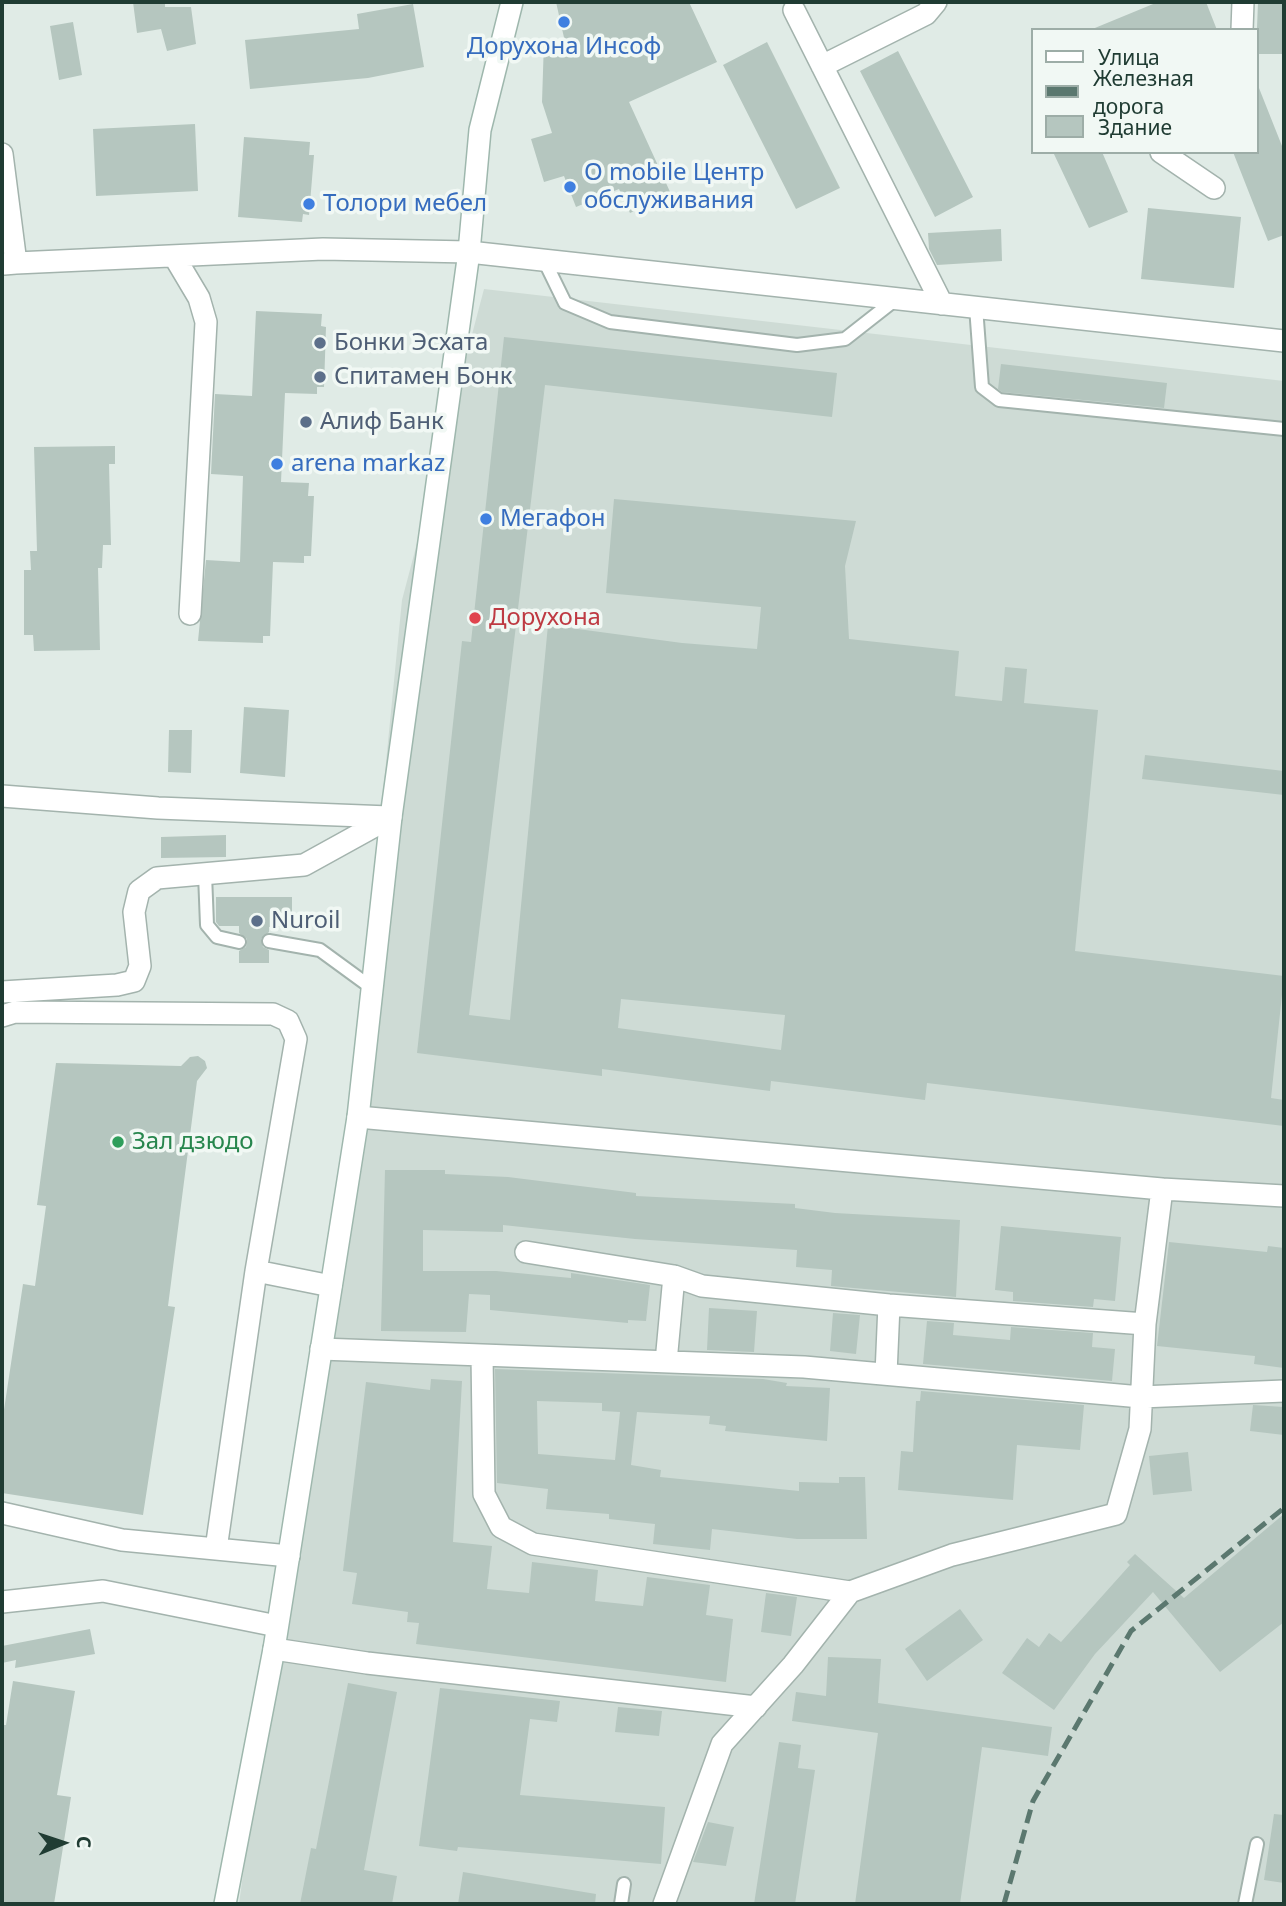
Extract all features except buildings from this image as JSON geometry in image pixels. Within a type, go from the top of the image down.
[{"type":"street","points":[[225,1904],[274,1648],[358,1117],[391,817],[470,252],[480,130],[512,2]]},
{"type":"street","points":[[822,66],[926,14],[936,2]]},
{"type":"street","points":[[1242,28],[1243,2]]},
{"type":"street","points":[[794,10],[942,304]]},
{"type":"street","points":[[2,154],[9,264],[323,249],[470,252],[1284,341]]},
{"type":"street","points":[[1164,154],[1214,188]]},
{"type":"street","points":[[174,256],[199,298],[206,322],[190,614]]},
{"type":"street","points":[[2,796],[158,808],[391,817]]},
{"type":"street","points":[[2,992],[117,985],[134,981],[140,966],[134,912],[139,891],[158,878],[304,865],[391,817]]},
{"type":"street","points":[[2,1016],[15,1012],[273,1014],[288,1021],[296,1039],[256,1271],[216,1549]]},
{"type":"street","points":[[358,1117],[1162,1189],[1284,1196]]},
{"type":"street","points":[[482,1355],[484,1494],[501,1527],[533,1544],[850,1592],[952,1555],[1116,1514],[1140,1429],[1145,1324],[1162,1189]]},
{"type":"street","points":[[526,1252],[674,1276],[702,1286],[889,1305],[1145,1324]]},
{"type":"street","points":[[256,1271],[331,1286]]},
{"type":"street","points":[[666,1362],[674,1276]]},
{"type":"street","points":[[886,1374],[889,1305]]},
{"type":"street","points":[[321,1349],[804,1367],[1141,1397],[1284,1391]]},
{"type":"street","points":[[2,1513],[122,1540],[289,1556]]},
{"type":"street","points":[[2,1602],[103,1591],[277,1626]]},
{"type":"street","points":[[664,1904],[722,1744],[793,1665],[850,1592]]},
{"type":"street","points":[[274,1648],[367,1663],[756,1707]]},
{"type":"lane","points":[[544,260],[565,303],[610,322],[797,345],[845,339],[897,298]]},
{"type":"lane","points":[[976,307],[982,387],[999,400],[1284,429]]},
{"type":"lane","points":[[205,874],[207,925],[217,937],[239,942]]},
{"type":"lane","points":[[269,941],[320,950],[372,988]]},
{"type":"lane","points":[[1245,1904],[1257,1844]]},
{"type":"lane","points":[[621,1904],[624,1884]]},
{"type":"shaded area","points":[[484,289],[1284,381],[1284,1904],[239,1904],[277,1626],[335,1279],[402,600]]},
{"type":"railway","points":[[1004,1904],[1033,1801],[1131,1631],[1284,1508]]},
{"type":"place","name":"Дорухона Инсоф","points":[[564,22]]},
{"type":"place","name":"O mobile Центр обслуживания","points":[[570,187]]},
{"type":"place","name":"Толори мебел","points":[[309,204]]},
{"type":"place","name":"Бонки Эсхата","points":[[320,343]]},
{"type":"place","name":"Спитамен Бонк","points":[[320,377]]},
{"type":"place","name":"Алиф Банк","points":[[306,422]]},
{"type":"place","name":"arena markaz","points":[[277,464]]},
{"type":"place","name":"Мегафон","points":[[486,519]]},
{"type":"place","name":"Дорухона","points":[[475,618]]},
{"type":"place","name":"Nuroil","points":[[257,921]]},
{"type":"place","name":"Зал дзюдо","points":[[118,1142]]}]
